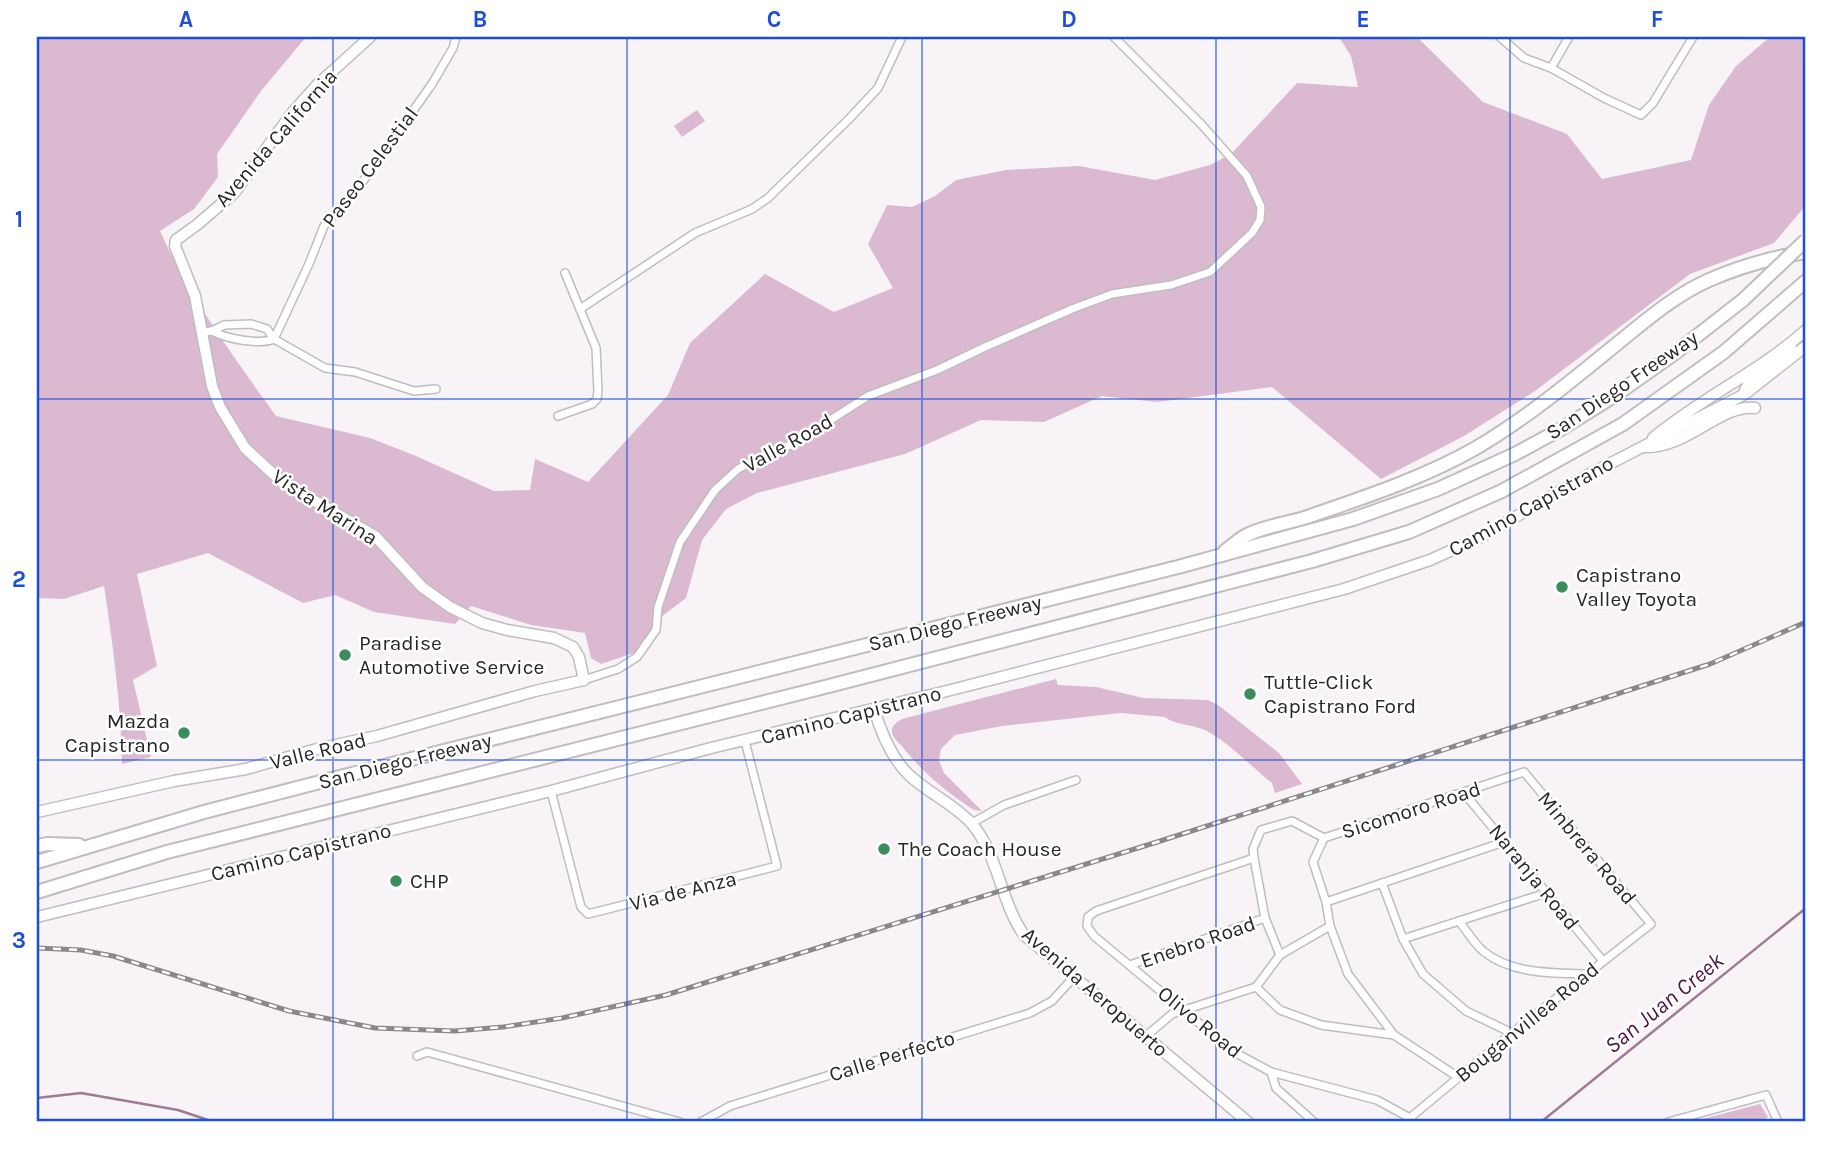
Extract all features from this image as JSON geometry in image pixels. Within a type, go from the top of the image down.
[{"type":"highway","name":"San Diego Freeway","points":[[37,862],[87,845],[297,788],[590,716],[1353,519],[1438,489],[1515,454],[1561,429],[1675,353],[1743,300],[1806,240]]},
{"type":"highway","points":[[1219,555],[1248,535],[1310,517],[1375,493],[1475,448],[1524,416],[1680,296],[1728,273],[1781,256],[1806,252]]},
{"type":"highway","name":"San Diego Freeway","points":[[37,892],[167,852],[838,684],[1312,561],[1409,532],[1502,491],[1623,424],[1724,352],[1806,281]]},
{"type":"highway","points":[[37,846],[87,845]]},
{"type":"main road","name":"Avenida California","points":[[179,237],[235,192],[292,113],[317,85],[370,37]]},
{"type":"main road","name":"Vista Marina","points":[[179,237],[175,246],[207,332],[212,386],[220,407],[245,448],[282,482],[375,536],[422,587],[450,607],[482,623],[507,631],[554,638],[572,647],[579,657],[584,680]]},
{"type":"main road","points":[[1660,432],[1723,396],[1731,393],[1745,394],[1746,384],[1787,353],[1803,333]]},
{"type":"main road","name":"Camino Capistrano","points":[[1642,447],[1687,412],[1729,387],[1803,333]]},
{"type":"main road","name":"Camino Capistrano","points":[[37,917],[551,791],[1345,589],[1404,569],[1481,537],[1586,476],[1745,394],[1806,346]]},
{"type":"main road","points":[[1642,447],[1671,444],[1736,410],[1755,408]]},
{"type":"main road","name":"Valle Road","points":[[37,812],[174,781],[246,769],[584,680]]},
{"type":"main road","name":"Avenida Aeropuerto","points":[[874,709],[883,735],[908,774],[972,823],[990,854],[1014,921],[1036,946],[1248,1122]]},
{"type":"street","name":"Paseo Celestial","points":[[275,339],[324,226],[360,184],[432,84],[453,48],[456,37]]},
{"type":"street","points":[[580,309],[695,233],[752,209],[768,198],[878,88],[902,37]]},
{"type":"street","name":"Valle Road","points":[[584,680],[618,669],[637,657],[656,630],[658,607],[680,542],[715,490],[738,470],[762,456],[793,444],[868,396],[937,370],[1072,309],[1112,294],[1181,282],[1210,272],[1252,233],[1260,220],[1261,206],[1247,176],[1202,125],[1114,37]]},
{"type":"street","points":[[1500,37],[1524,58],[1551,68],[1604,98],[1641,114],[1654,103],[1693,37]]},
{"type":"street","points":[[1551,68],[1569,37]]},
{"type":"street","points":[[558,416],[583,408],[597,399],[596,348],[565,273]]},
{"type":"street","points":[[249,339],[251,324]]},
{"type":"street","points":[[207,332],[224,325],[251,324],[267,329],[275,339],[325,368],[355,372],[414,391],[436,389]]},
{"type":"street","points":[[207,332],[226,338],[265,343],[275,339]]},
{"type":"street","name":"Via de Anza","points":[[551,791],[564,847],[581,907],[585,912],[592,914],[699,888],[778,866],[745,741]]},
{"type":"street","name":"Sicomoro Road","points":[[1254,858],[1253,849],[1261,830],[1292,821],[1324,838],[1524,772]]},
{"type":"street","name":"Minbrera Road","points":[[1524,772],[1651,924]]},
{"type":"street","points":[[972,823],[1004,804],[1076,780]]},
{"type":"street","name":"Naranja Road","points":[[1464,793],[1603,961]]},
{"type":"street","points":[[1324,838],[1313,862],[1326,902],[1330,926],[1348,974],[1394,1035],[1458,1077]]},
{"type":"street","points":[[1326,902],[1504,842]]},
{"type":"street","points":[[1254,858],[1265,918],[1280,955]]},
{"type":"street","name":"Olivo Road","points":[[1254,858],[1091,913],[1087,926],[1094,936],[1234,1052],[1270,1072],[1276,1088],[1314,1122]]},
{"type":"street","points":[[1382,883],[1403,939],[1423,974],[1466,1010],[1512,1033]]},
{"type":"street","points":[[1403,939],[1546,893]]},
{"type":"street","name":"Enebro Road","points":[[1130,965],[1265,918]]},
{"type":"street","points":[[1459,921],[1483,951],[1510,966],[1542,972],[1586,974]]},
{"type":"street","name":"Bouganvillea Road","points":[[1407,1120],[1651,924]]},
{"type":"street","points":[[1145,1037],[1172,1014],[1256,987],[1280,955],[1330,926]]},
{"type":"street","name":"Calle Perfecto","points":[[701,1122],[730,1106],[1031,1013],[1052,1001],[1074,977]]},
{"type":"street","points":[[1256,987],[1280,1010],[1321,1025],[1394,1035]]},
{"type":"street","points":[[417,1056],[426,1052],[680,1122]]},
{"type":"street","points":[[1270,1072],[1377,1100],[1407,1120]]},
{"type":"street","points":[[1668,1122],[1766,1095],[1778,1122]]},
{"type":"shaded area","points":[[37,37],[306,37],[261,91],[217,154],[218,177],[194,209],[160,231],[198,303],[276,416],[370,438],[494,491],[530,490],[535,459],[588,482],[668,395],[690,343],[765,274],[834,312],[893,288],[868,244],[887,205],[912,207],[935,196],[956,180],[1006,170],[1079,166],[1155,180],[1210,165],[1231,154],[1297,83],[1358,87],[1351,56],[1339,37],[1417,37],[1483,102],[1567,134],[1602,179],[1691,160],[1709,105],[1736,66],[1770,37],[1806,37],[1806,205],[1774,243],[1690,274],[1535,391],[1464,436],[1381,479],[1272,387],[1157,402],[1102,396],[1044,422],[981,420],[905,454],[757,493],[726,509],[702,540],[686,598],[661,617],[634,653],[601,664],[591,658],[585,633],[531,625],[471,606],[455,624],[374,612],[335,595],[303,603],[208,553],[137,574],[157,666],[133,680],[151,757],[122,764],[118,697],[104,586],[64,599],[37,598]]},
{"type":"shaded area","points":[[697,110],[705,121],[682,137],[674,126]]},
{"type":"shaded area","points":[[1056,679],[1058,685],[1096,687],[1144,698],[1208,700],[1279,753],[1302,784],[1275,793],[1272,783],[1207,731],[1165,717],[1121,713],[1002,726],[955,735],[941,749],[939,760],[944,773],[982,811],[974,810],[934,781],[893,735],[893,727],[902,719]]},
{"type":"shaded area","points":[[1760,1104],[1768,1117],[1760,1122],[1691,1122]]},
{"type":"waterway","name":"San Juan Creek","points":[[1541,1122],[1806,908]]},
{"type":"waterway","name":"San Juan Creek","points":[[37,1098],[81,1093],[178,1110],[214,1122]]},
{"type":"railway","points":[[37,948],[81,950],[113,956],[289,1011],[375,1028],[455,1031],[562,1018],[666,995],[1154,843],[1710,664],[1806,622]]},
{"type":"place","name":"Capistrano Valley Toyota","points":[[1562,587]]},
{"type":"place","name":"Paradise Automotive Service","points":[[345,655]]},
{"type":"place","name":"Tuttle-Click Capistrano Ford","points":[[1250,694]]},
{"type":"place","name":"Mazda Capistrano","points":[[184,733]]},
{"type":"place","name":"The Coach House","points":[[884,849]]},
{"type":"place","name":"CHP","points":[[396,881]]}]
